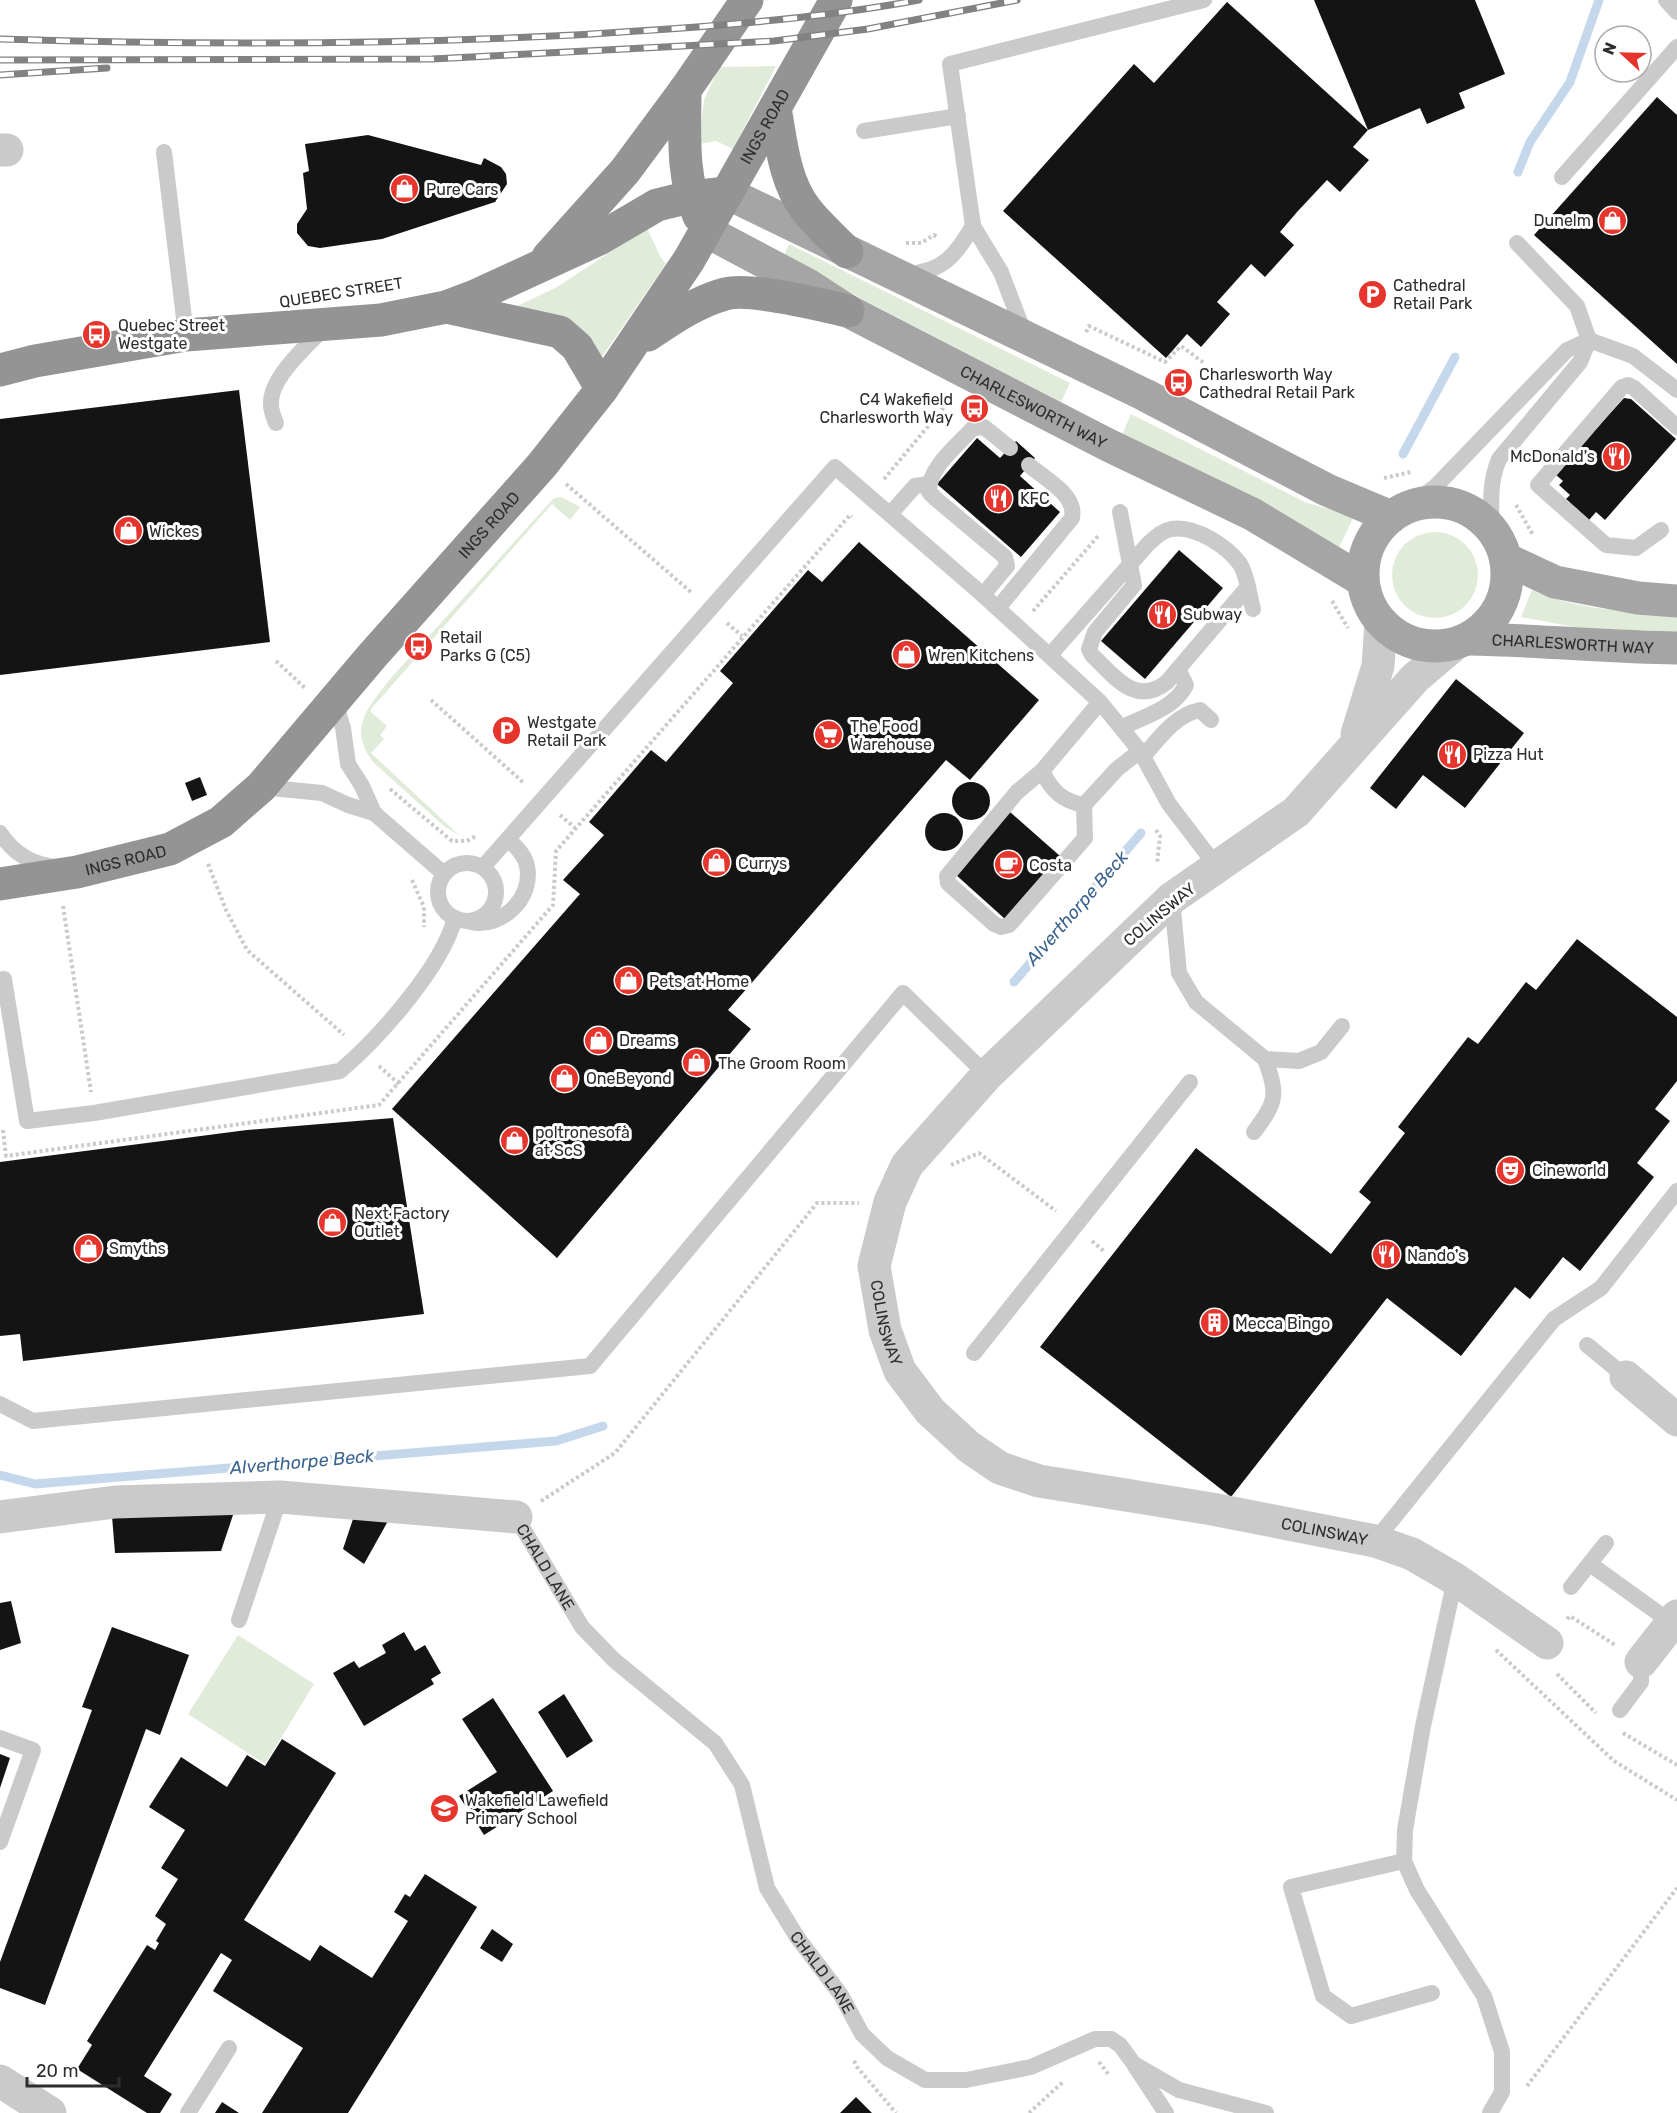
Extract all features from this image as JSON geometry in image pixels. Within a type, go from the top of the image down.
[{"type":"highway","points":[[706,231],[690,197],[685,157],[685,90],[747,0]]},
{"type":"highway","name":"INGS ROAD","points":[[0,884],[68,874],[170,849],[221,822],[261,787],[542,465],[602,389],[634,344],[706,231],[836,0]]},
{"type":"highway","name":"QUEBEC STREET","points":[[0,370],[35,361],[186,335],[329,322],[381,320],[446,307],[475,296],[541,265],[625,171],[685,90]]},
{"type":"highway","points":[[775,108],[783,154],[793,188],[804,207],[847,252]]},
{"type":"highway","points":[[541,265],[598,239],[657,205],[690,197],[727,193]]},
{"type":"highway","points":[[634,344],[686,310],[727,294],[797,299],[849,311]]},
{"type":"highway","name":"QUEBEC STREET","points":[[446,307],[560,332],[577,347],[602,389]]},
{"type":"main road","points":[[727,193],[1144,395],[1327,490],[1400,512]]},
{"type":"main road","name":"CHARLESWORTH WAY","points":[[706,231],[808,285],[849,311],[1108,445],[1252,514],[1362,580]]},
{"type":"main road","points":[[1427,502],[1446,502],[1479,516],[1492,529],[1506,559],[1507,583],[1501,606],[1488,625],[1462,642],[1422,646],[1399,638],[1381,623],[1368,603],[1362,580],[1364,557],[1374,534],[1400,512],[1427,502]]},
{"type":"main road","points":[[1506,559],[1556,582],[1638,598],[1677,601]]},
{"type":"main road","name":"CHARLESWORTH WAY","points":[[1462,642],[1541,640],[1601,647],[1677,648]]},
{"type":"street","name":"COLINSWAY","points":[[1350,752],[1375,676],[1381,623]]},
{"type":"street","name":"COLINSWAY","points":[[1462,642],[1415,678],[1296,812],[1172,898],[1069,994],[987,1076],[907,1166],[890,1202],[874,1266],[885,1330],[900,1371],[930,1411],[969,1447],[1000,1468],[1039,1481],[1212,1509],[1375,1541],[1412,1554],[1455,1579],[1547,1643]]},
{"type":"street","points":[[1626,1377],[1677,1420]]},
{"type":"street","name":"CHALD LANE","points":[[0,1517],[115,1502],[280,1497],[516,1517]]},
{"type":"street","points":[[1641,1662],[1674,1619]]},
{"type":"street","points":[[0,2081],[42,2111]]},
{"type":"lane","points":[[1026,338],[1001,273],[974,226],[950,64],[1204,0]]},
{"type":"lane","points":[[1666,0],[1677,12]]},
{"type":"lane","points":[[1562,177],[1677,47]]},
{"type":"lane","points":[[864,131],[958,116]]},
{"type":"lane","points":[[164,152],[186,335]]},
{"type":"lane","points":[[894,274],[924,273],[944,264],[958,250],[974,226]]},
{"type":"lane","points":[[1492,529],[1490,494],[1493,474],[1499,459],[1580,362],[1589,340],[1577,306],[1517,243]]},
{"type":"lane","points":[[276,423],[271,403],[276,386],[285,370],[329,322]]},
{"type":"lane","points":[[1400,512],[1435,487],[1567,350],[1589,340],[1633,356],[1677,390]]},
{"type":"lane","points":[[1661,530],[1635,548],[1606,545],[1538,485],[1622,387],[1628,385],[1634,388],[1677,427]]},
{"type":"lane","points":[[983,595],[1007,566],[1005,557],[936,499],[929,492],[929,484],[933,472],[973,428],[984,427],[1010,448]]},
{"type":"lane","points":[[998,608],[1072,518],[1074,511],[1070,500],[1029,465]]},
{"type":"lane","points":[[483,867],[835,466],[998,608],[1100,702],[1123,727],[1142,754],[1169,804],[1217,867]]},
{"type":"lane","points":[[891,513],[915,486],[929,484]]},
{"type":"lane","points":[[1120,512],[1134,585],[1095,632],[1089,649],[1092,656],[1135,691],[1147,693],[1155,691],[1178,669],[1247,588]]},
{"type":"lane","points":[[1050,655],[1159,534],[1171,529],[1183,529],[1199,534],[1228,551],[1241,566],[1253,609]]},
{"type":"lane","points":[[1123,727],[1171,704],[1181,695],[1186,685],[1178,669]]},
{"type":"lane","points":[[335,702],[343,728],[348,764],[362,786],[374,813]]},
{"type":"lane","points":[[1100,702],[1042,771],[1017,792],[947,876],[948,883],[994,924],[1001,927],[1009,925],[1085,838],[1084,805],[1117,769],[1142,754],[1187,713],[1200,710],[1211,720]]},
{"type":"lane","points":[[1042,771],[1050,788],[1067,802],[1084,805]]},
{"type":"lane","points":[[261,787],[322,793],[348,805],[374,813],[443,873]]},
{"type":"lane","points":[[0,833],[10,847],[34,864],[68,874]]},
{"type":"lane","points":[[460,920],[480,918],[489,912],[495,901],[496,884],[483,867],[466,863],[455,866],[443,873],[438,893],[440,904],[446,913],[460,920],[492,924],[507,913],[526,890],[528,873],[525,859],[508,839]]},
{"type":"lane","points":[[1172,898],[1179,973],[1196,1002],[1265,1059],[1275,1087],[1270,1110],[1254,1132]]},
{"type":"lane","points":[[4,979],[27,1121],[94,1113],[340,1071],[363,1052],[437,961],[460,920]]},
{"type":"lane","points":[[0,1404],[33,1421],[590,1366],[903,993],[987,1076]]},
{"type":"lane","points":[[1265,1059],[1299,1061],[1321,1052],[1342,1026]]},
{"type":"lane","points":[[974,1353],[1190,1082]]},
{"type":"lane","points":[[1375,1541],[1554,1319],[1601,1288],[1677,1191]]},
{"type":"lane","points":[[1587,1345],[1626,1377]]},
{"type":"lane","points":[[239,1620],[280,1497]]},
{"type":"lane","name":"CHALD LANE","points":[[516,1517],[582,1627],[614,1660],[715,1743],[727,1759],[742,1785],[767,1888],[797,1937],[841,1995],[862,2034],[887,2058],[925,2080],[966,2080],[1031,2067],[1095,2039],[1111,2039],[1120,2045],[1134,2064]]},
{"type":"lane","points":[[1571,1587],[1606,1544]]},
{"type":"lane","points":[[1590,1564],[1674,1619]]},
{"type":"lane","points":[[1455,1579],[1422,1726],[1405,1830],[1404,1861],[1417,1890],[1484,1996],[1502,2052],[1502,2092],[1490,2113]]},
{"type":"lane","points":[[1620,1710],[1641,1682],[1641,1662]]},
{"type":"lane","points":[[0,1738],[33,1750],[0,1842]]},
{"type":"lane","points":[[1404,1861],[1291,1887],[1323,1996],[1351,2016],[1432,1993]]},
{"type":"lane","points":[[188,2113],[229,2048]]},
{"type":"lane","points":[[1134,2064],[1166,2113]]},
{"type":"lane","points":[[1134,2064],[1179,2090],[1266,2113]]},
{"type":"path","points":[[902,243],[921,243],[934,235],[958,250]]},
{"type":"path","points":[[1084,334],[1089,326],[1165,362],[1181,346],[1204,363]]},
{"type":"path","points":[[852,517],[956,393]]},
{"type":"path","points":[[542,465],[742,636]]},
{"type":"path","points":[[1376,478],[1394,478],[1415,471]]},
{"type":"path","points":[[1493,474],[1514,478],[1515,500],[1522,519],[1538,542]]},
{"type":"path","points":[[1019,627],[1120,512]]},
{"type":"path","points":[[3,1127],[6,1156],[379,1105],[553,905],[556,851],[575,828],[850,515],[861,524]]},
{"type":"path","points":[[276,661],[294,678]]},
{"type":"path","points":[[431,700],[575,828]]},
{"type":"path","points":[[517,791],[524,783]]},
{"type":"path","points":[[389,788],[452,841],[467,841],[479,834]]},
{"type":"path","points":[[1154,827],[1160,836],[1157,864]]},
{"type":"path","points":[[206,860],[226,910],[247,951],[399,1084]]},
{"type":"path","points":[[68,874],[98,1144]]},
{"type":"path","points":[[408,876],[414,882],[424,907],[424,931]]},
{"type":"path","points":[[907,1166],[936,1172],[979,1153],[1105,1252]]},
{"type":"path","points":[[516,1517],[615,1453],[817,1203],[890,1202]]},
{"type":"path","points":[[1547,1643],[1570,1616],[1641,1662]]},
{"type":"path","points":[[1488,1642],[1614,1761],[1677,1800]]},
{"type":"path","points":[[1521,2094],[1677,1888]]},
{"type":"path","points":[[1092,2054],[1113,2079]]},
{"type":"path","points":[[1029,2113],[1069,2076]]},
{"type":"green space","points":[[776,66],[733,149],[716,141],[699,144],[704,100],[719,67]]},
{"type":"green space","points":[[647,228],[666,264],[601,358],[505,312],[557,287]]},
{"type":"green space","points":[[789,244],[1070,383],[1061,402],[783,258]]},
{"type":"green space","points":[[1131,414],[1307,503],[1354,516],[1336,554],[1122,435]]},
{"type":"green space","points":[[561,497],[580,507],[570,520],[552,504],[371,709],[371,712],[387,726],[380,735],[384,739],[371,753],[460,836],[444,826],[374,763],[362,739],[361,729],[364,718],[375,698],[391,678],[554,498]]},
{"type":"green space","points":[[1435,532],[1451,536],[1465,545],[1474,559],[1478,575],[1474,591],[1465,605],[1451,614],[1435,618],[1419,614],[1405,605],[1396,591],[1392,575],[1396,559],[1405,545],[1419,536]]},
{"type":"green space","points":[[1532,590],[1586,606],[1621,611],[1677,614],[1677,633],[1580,628],[1521,617]]},
{"type":"green space","points":[[238,1635],[314,1684],[265,1764],[188,1714]]},
{"type":"building","points":[[1314,0],[1475,0],[1505,74],[1459,93],[1465,108],[1427,124],[1420,108],[1368,130]]},
{"type":"building","points":[[1227,2],[1368,130],[1353,147],[1369,160],[1340,192],[1327,180],[1297,212],[1280,232],[1294,245],[1265,277],[1251,264],[1217,302],[1230,314],[1201,347],[1187,334],[1166,358],[1003,211],[1134,64],[1154,83]]},
{"type":"building","name":"Dunelm","points":[[1657,97],[1677,115],[1677,364],[1534,235]]},
{"type":"building","name":"Pure Cars","points":[[368,135],[481,165],[484,158],[501,167],[506,174],[507,184],[495,202],[382,239],[320,248],[308,246],[297,233],[297,224],[307,209],[303,173],[309,171],[305,144]]},
{"type":"building","name":"Wickes","points":[[239,390],[270,642],[0,675],[0,419]]},
{"type":"building","name":"McDonald's","points":[[1624,398],[1631,399],[1676,439],[1605,520],[1596,512],[1589,520],[1566,499],[1570,495],[1559,485],[1563,481],[1555,474]]},
{"type":"building","name":"KFC","points":[[977,438],[1000,458],[1016,441],[1035,458],[1020,476],[1060,512],[1021,557],[937,484]]},
{"type":"building","points":[[859,542],[1039,700],[970,780],[946,760],[728,1010],[751,1029],[557,1258],[392,1109],[580,894],[563,880],[604,835],[589,822],[651,750],[666,762],[733,683],[720,671],[808,570],[822,582]]},
{"type":"building","name":"Subway","points":[[1179,550],[1223,588],[1145,679],[1101,641]]},
{"type":"building","name":"Pizza Hut","points":[[1456,679],[1524,733],[1465,808],[1423,775],[1396,809],[1370,788]]},
{"type":"building","points":[[200,777],[207,795],[192,801],[185,783]]},
{"type":"building","points":[[971,782],[985,787],[990,801],[985,815],[971,820],[957,815],[952,801],[957,787]]},
{"type":"building","name":"Costa","points":[[1010,812],[1060,856],[1005,919],[955,874]]},
{"type":"building","points":[[944,813],[958,818],[963,832],[958,846],[944,851],[930,846],[925,832],[930,818]]},
{"type":"building","points":[[1577,939],[1677,1017],[1677,1081],[1655,1109],[1670,1121],[1637,1163],[1654,1177],[1580,1271],[1563,1257],[1530,1299],[1515,1287],[1461,1356],[1387,1298],[1231,1497],[1040,1347],[1196,1148],[1331,1254],[1371,1202],[1359,1192],[1405,1133],[1398,1127],[1468,1037],[1478,1044],[1526,982],[1536,990]]},
{"type":"building","points":[[393,1118],[424,1314],[23,1361],[20,1334],[0,1336],[0,1162],[247,1130]]},
{"type":"building","points":[[234,1512],[221,1551],[115,1553],[112,1516]]},
{"type":"building","points":[[354,1516],[388,1521],[364,1564],[343,1549]]},
{"type":"building","points":[[11,1601],[21,1643],[0,1650],[0,1603]]},
{"type":"building","points":[[112,1627],[189,1655],[160,1735],[146,1729],[45,2005],[0,1988],[0,1962],[92,1710],[82,1707]]},
{"type":"building","points":[[404,1632],[415,1651],[425,1645],[441,1673],[431,1679],[434,1684],[364,1726],[333,1673],[354,1661],[359,1668],[386,1653],[382,1645]]},
{"type":"building","points":[[564,1694],[593,1741],[567,1758],[538,1712]]},
{"type":"building","points":[[493,1698],[553,1791],[484,1835],[459,1796],[497,1772],[462,1719]]},
{"type":"building","points":[[282,1739],[336,1773],[244,1920],[310,1961],[320,1945],[372,1978],[408,1921],[394,1912],[405,1894],[410,1897],[425,1874],[477,1907],[348,2113],[262,2113],[303,2048],[213,1991],[232,1960],[221,1953],[144,2076],[172,2094],[160,2113],[147,2113],[77,2069],[92,2045],[87,2041],[147,1945],[155,1950],[159,1943],[156,1941],[166,1924],[155,1916],[178,1879],[161,1868],[185,1830],[149,1807],[181,1757],[227,1787],[247,1755],[265,1766]]},
{"type":"building","points":[[0,1754],[10,1758],[0,1788]]},
{"type":"building","points":[[492,1929],[513,1944],[502,1962],[480,1948]]},
{"type":"building","points":[[856,2097],[872,2113],[840,2113]]},
{"type":"building","points":[[222,2102],[239,2113],[215,2113]]},
{"type":"waterway","name":"Alverthorpe Beck","points":[[1518,172],[1530,142],[1570,82],[1599,0]]},
{"type":"waterway","name":"Alverthorpe Beck","points":[[1403,454],[1455,357]]},
{"type":"waterway","name":"Alverthorpe Beck","points":[[1014,982],[1141,833]]},
{"type":"waterway","name":"Alverthorpe Beck","points":[[0,1475],[35,1484],[556,1441],[603,1426]]},
{"type":"railway","points":[[0,39],[287,43],[502,38],[747,23],[919,0]]},
{"type":"railway","points":[[0,60],[432,59],[774,41],[868,29],[1017,0]]},
{"type":"railway","points":[[0,75],[107,68]]},
{"type":"place","name":"Pure Cars","points":[[405,189]]},
{"type":"place","name":"Dunelm","points":[[1612,220]]},
{"type":"place","name":"Cathedral Retail Park","points":[[1372,294]]},
{"type":"place","name":"Quebec Street Westgate","points":[[97,334]]},
{"type":"place","name":"Charlesworth Way Cathedral Retail Park","points":[[1178,383]]},
{"type":"place","name":"C4 Wakefield Charlesworth Way","points":[[974,408]]},
{"type":"place","name":"McDonald's","points":[[1616,456]]},
{"type":"place","name":"KFC","points":[[999,498]]},
{"type":"place","name":"Wickes","points":[[128,531]]},
{"type":"place","name":"Subway","points":[[1162,614]]},
{"type":"place","name":"Retail Parks G (C5)","points":[[419,646]]},
{"type":"place","name":"Wren Kitchens","points":[[907,655]]},
{"type":"place","name":"Westgate Retail Park","points":[[506,731]]},
{"type":"place","name":"The Food Warehouse","points":[[829,735]]},
{"type":"place","name":"Pizza Hut","points":[[1452,754]]},
{"type":"place","name":"Currys","points":[[717,863]]},
{"type":"place","name":"Costa","points":[[1008,865]]},
{"type":"place","name":"Pets at Home","points":[[628,981]]},
{"type":"place","name":"Dreams","points":[[598,1040]]},
{"type":"place","name":"The Groom Room","points":[[697,1063]]},
{"type":"place","name":"OneBeyond","points":[[565,1078]]},
{"type":"place","name":"poltronesofà at ScS","points":[[514,1141]]},
{"type":"place","name":"Cineworld","points":[[1511,1170]]},
{"type":"place","name":"Next Factory Outlet","points":[[333,1222]]},
{"type":"place","name":"Smyths","points":[[88,1248]]},
{"type":"place","name":"Nando's","points":[[1386,1255]]},
{"type":"place","name":"Mecca Bingo","points":[[1214,1323]]},
{"type":"place","name":"Wakefield Lawefield Primary School","points":[[444,1809]]}]
